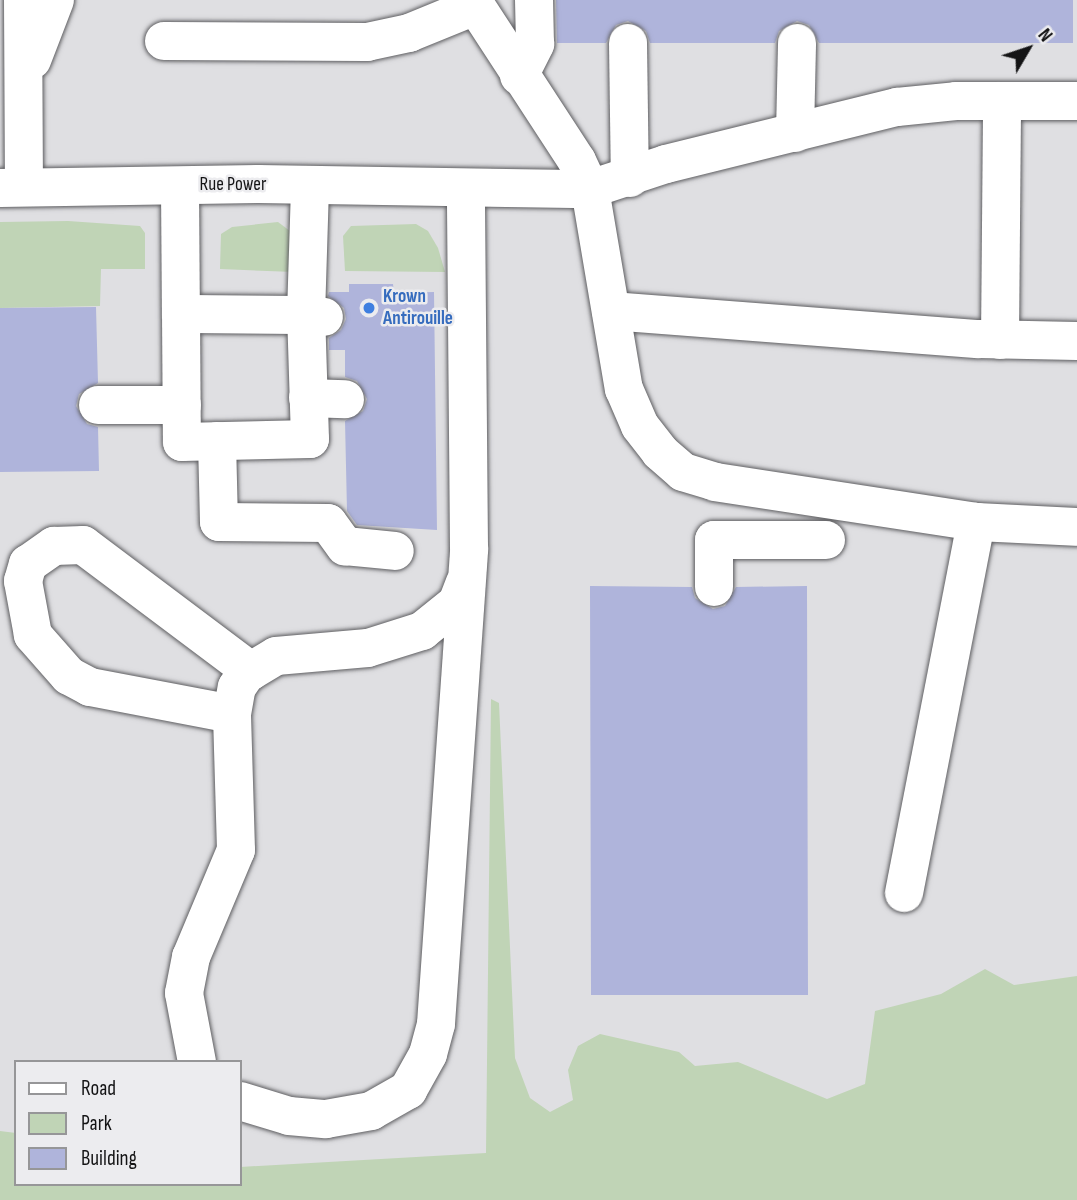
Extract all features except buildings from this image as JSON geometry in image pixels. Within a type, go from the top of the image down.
[{"type":"street","points":[[12,187],[12,73],[23,0]]},
{"type":"street","points":[[12,73],[35,54],[54,0]]},
{"type":"street","points":[[519,76],[535,44],[534,0]]},
{"type":"street","points":[[164,41],[367,42],[409,33],[473,3],[577,161],[590,190],[624,389],[640,426],[682,472],[715,482],[976,522],[1077,527]]},
{"type":"street","points":[[628,43],[630,178]]},
{"type":"street","points":[[795,133],[797,43]]},
{"type":"street","points":[[1000,340],[1002,101]]},
{"type":"street","name":"Rue Power","points":[[12,187],[310,185],[590,190],[666,164],[897,107],[1002,101],[1077,101]]},
{"type":"street","points":[[180,186],[182,442],[310,439],[327,398],[315,316],[310,185]]},
{"type":"street","points":[[242,1102],[289,1116],[326,1119],[371,1111],[408,1090],[428,1054],[436,1024],[449,882],[465,582],[466,188]]},
{"type":"street","points":[[611,311],[1000,340],[1077,341]]},
{"type":"street","points":[[181,314],[315,316]]},
{"type":"street","points":[[98,405],[182,405]]},
{"type":"street","points":[[217,441],[219,522],[328,523],[345,546],[395,551]]},
{"type":"street","points":[[714,587],[715,482]]},
{"type":"street","points":[[904,893],[976,522]]},
{"type":"street","points":[[714,540],[827,540]]},
{"type":"street","points":[[232,714],[90,687],[69,676],[33,635],[23,581],[28,564],[54,546],[83,545],[251,671]]},
{"type":"street","points":[[197,1060],[184,993],[191,957],[236,850],[232,714],[237,687],[251,671],[276,656],[368,648],[422,631],[457,603],[465,582]]},
{"type":"green space","points":[[68,221],[140,226],[145,233],[145,269],[101,269],[100,306],[0,308],[0,222]]},
{"type":"green space","points":[[278,222],[294,234],[294,272],[220,269],[221,234],[232,227]]},
{"type":"green space","points":[[416,224],[428,231],[438,248],[445,272],[345,271],[343,236],[351,226]]},
{"type":"green space","points":[[491,699],[499,703],[515,1058],[530,1098],[550,1112],[573,1100],[568,1070],[578,1046],[600,1034],[679,1052],[695,1066],[738,1062],[827,1099],[865,1084],[875,1011],[941,994],[985,969],[1014,985],[1077,976],[1077,1200],[0,1200],[0,1131],[14,1133],[14,1186],[242,1186],[242,1167],[486,1153]]},
{"type":"place","name":"Krown Antirouille","points":[[369,308]]}]
